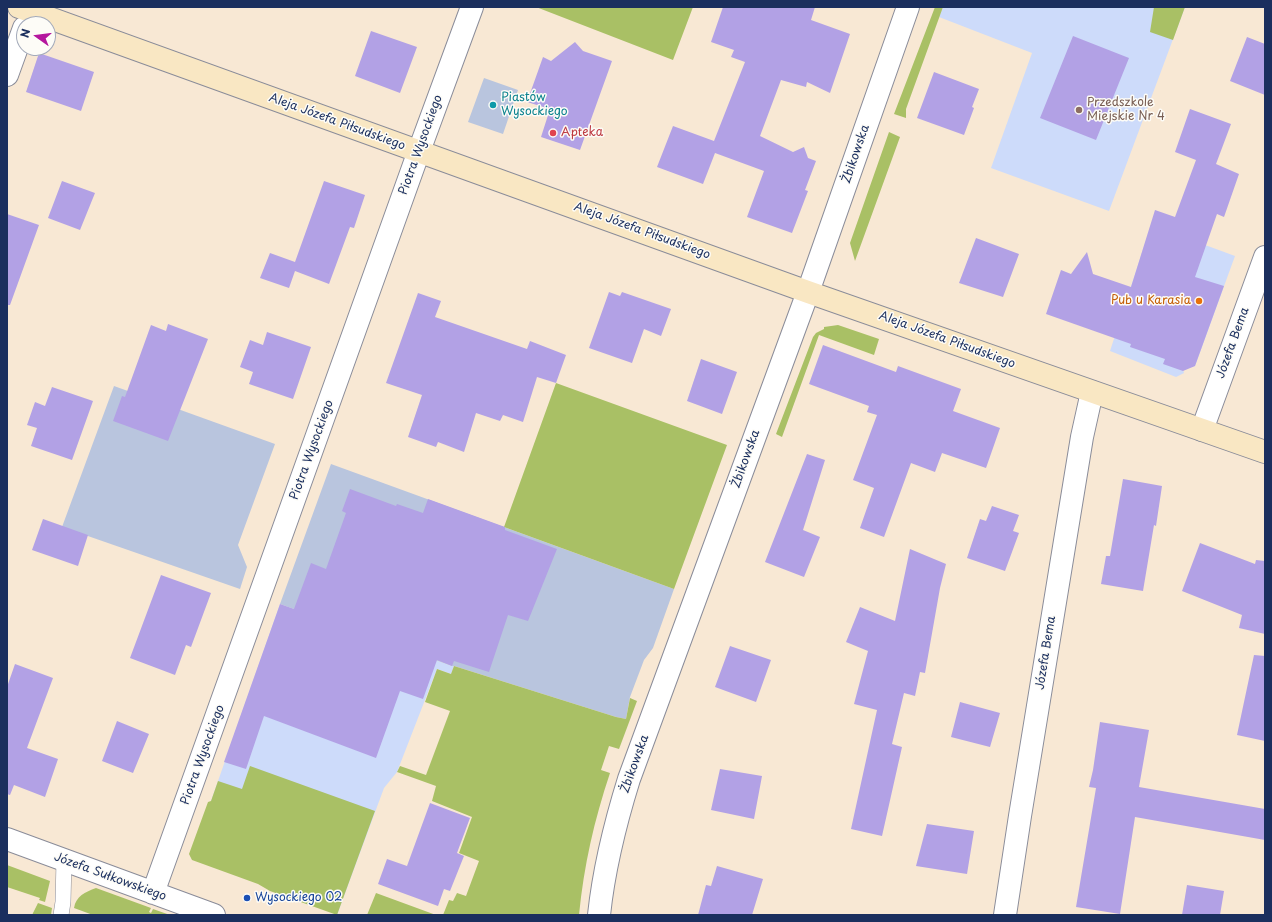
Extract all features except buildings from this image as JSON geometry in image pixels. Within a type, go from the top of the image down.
[{"type":"street","name":"Piotra Wysockiego","points":[[153,893],[418,151],[472,7]]},
{"type":"street","name":"Żbikowska","points":[[599,915],[602,885],[608,853],[623,797],[808,292],[908,7]]},
{"type":"street","name":"Aleja Józefa Piłsudskiego","points":[[26,15],[418,151],[808,292],[1265,452]]},
{"type":"street","points":[[7,75],[26,15]]},
{"type":"street","name":"Józefa Bema","points":[[1202,430],[1265,257]]},
{"type":"street","name":"Józefa Bema","points":[[1005,915],[1082,437],[1092,392]]},
{"type":"street","name":"Józefa Sułkowskiego","points":[[7,839],[214,915]]},
{"type":"lane","points":[[61,915],[63,902],[64,860]]},
{"type":"shaded area","name":"Przedszkole Miejskie Nr 4","points":[[943,7],[1185,7],[1109,211],[991,168],[1032,53],[939,17]]},
{"type":"shaded area","points":[[484,78],[518,90],[503,134],[468,122]]},
{"type":"shaded area","points":[[1151,225],[1235,256],[1195,366],[1183,370],[1184,373],[1176,377],[1110,351]]},
{"type":"shaded area","points":[[114,386],[275,444],[238,545],[247,567],[240,589],[62,527]]},
{"type":"shaded area","points":[[331,464],[674,589],[653,648],[644,660],[630,697],[626,719],[452,666],[280,604]]},
{"type":"shaded area","points":[[280,604],[454,666],[451,674],[437,669],[397,772],[384,788],[337,915],[211,801]]},
{"type":"green space","points":[[536,7],[693,7],[673,60]]},
{"type":"green space","points":[[935,7],[943,7],[906,109],[906,118],[894,114]]},
{"type":"green space","points":[[1154,7],[1185,7],[1173,40],[1150,32]]},
{"type":"green space","points":[[889,132],[900,137],[855,261],[850,243]]},
{"type":"green space","points":[[838,325],[879,339],[874,355],[819,335],[782,437],[776,434],[813,337],[816,333],[824,329],[824,327]]},
{"type":"green space","points":[[556,383],[727,445],[674,589],[504,527]]},
{"type":"green space","points":[[454,666],[626,719],[630,698],[637,701],[619,749],[609,746],[601,770],[610,773],[590,843],[579,915],[443,915],[449,900],[453,901],[457,893],[466,896],[479,861],[459,853],[472,817],[432,801],[436,786],[397,772],[400,766],[426,775],[450,711],[425,702],[437,669],[451,674]]},
{"type":"green space","points":[[250,766],[375,811],[337,915],[270,891],[258,884],[192,860],[189,854],[208,802],[211,801],[218,781],[242,789]]},
{"type":"green space","points":[[7,865],[50,881],[45,902],[39,900],[40,898],[7,887]]},
{"type":"green space","points":[[96,888],[151,908],[149,912],[151,913],[153,909],[170,915],[93,915],[74,908],[79,897]]},
{"type":"green space","points":[[376,893],[436,915],[367,915]]},
{"type":"green space","points":[[38,903],[52,908],[51,915],[32,915]]},
{"type":"place","name":"Piastów Wysockiego","points":[[493,105]]},
{"type":"place","name":"Przedszkole Miejskie Nr 4","points":[[1079,110]]},
{"type":"place","name":"Apteka","points":[[553,133]]},
{"type":"place","name":"Pub u Karasia","points":[[1199,301]]},
{"type":"place","name":"Wysockiego 02","points":[[247,898]]}]
